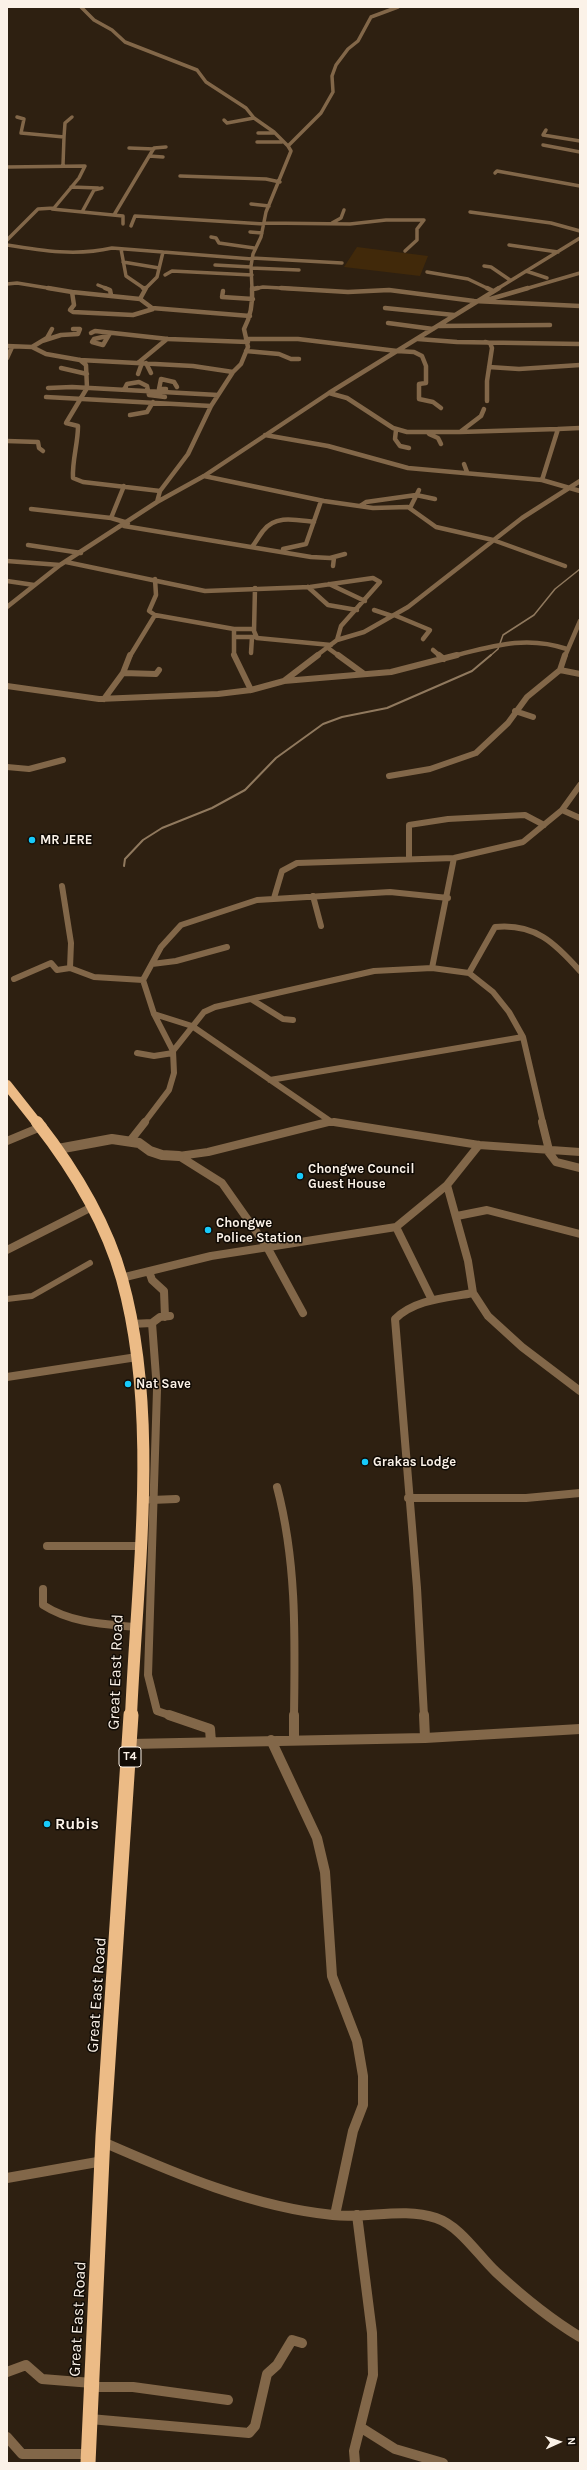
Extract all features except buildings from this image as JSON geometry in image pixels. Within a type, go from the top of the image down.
[{"type":"highway","name":"Great East Road","points":[[7,1084],[43,1126],[75,1174],[92,1206],[122,1278],[137,1357],[140,1402],[141,1499],[131,1744],[103,2142],[104,2162],[88,2459]]},
{"type":"street","points":[[81,7],[94,20],[112,30],[125,42],[197,70],[206,82],[246,108],[254,118],[275,134],[288,146],[291,151],[280,182],[269,206],[262,233],[254,248],[251,268],[253,299],[250,316],[244,332],[234,338],[217,339],[168,339],[108,334],[95,331],[91,333]]},
{"type":"street","points":[[288,146],[301,131],[321,113],[333,92],[332,76],[336,65],[348,49],[358,41],[371,17],[398,7]]},
{"type":"street","points":[[17,117],[24,119],[21,133],[64,137]]},
{"type":"street","points":[[63,165],[65,123],[72,117]]},
{"type":"street","points":[[224,120],[227,123],[254,118]]},
{"type":"street","points":[[546,130],[543,135],[580,141]]},
{"type":"street","points":[[258,134],[275,134]]},
{"type":"street","points":[[257,142],[282,142]]},
{"type":"street","points":[[543,144],[580,152]]},
{"type":"street","points":[[129,148],[154,149],[166,147]]},
{"type":"street","points":[[114,215],[154,149]]},
{"type":"street","points":[[149,156],[163,157]]},
{"type":"street","points":[[7,167],[63,165],[85,166],[71,187],[52,209]]},
{"type":"street","points":[[495,173],[497,171],[580,186]]},
{"type":"street","points":[[219,173],[220,178]]},
{"type":"street","points":[[180,176],[266,179],[280,182]]},
{"type":"street","points":[[71,187],[100,188],[91,194],[82,212]]},
{"type":"street","points":[[251,204],[269,206]]},
{"type":"street","points":[[7,240],[38,209],[123,216],[123,224]]},
{"type":"street","points":[[330,224],[341,218],[344,210]]},
{"type":"street","points":[[470,212],[551,223],[580,231]]},
{"type":"street","points":[[131,226],[135,216],[264,223],[330,224],[424,220],[416,229],[416,240],[405,251]]},
{"type":"street","points":[[250,232],[262,233]]},
{"type":"street","points":[[211,237],[216,238],[219,243],[254,248]]},
{"type":"street","points":[[7,607],[60,565],[126,524],[157,502],[204,476],[329,393],[418,339],[474,301],[580,238]]},
{"type":"street","points":[[7,245],[46,252],[92,253],[107,248],[121,248],[342,263]]},
{"type":"street","points":[[509,245],[558,252]]},
{"type":"street","points":[[73,252],[79,246]]},
{"type":"street","points":[[121,248],[122,269],[129,279],[145,288]]},
{"type":"street","points":[[140,298],[145,288],[156,277],[163,252]]},
{"type":"street","points":[[276,259],[277,253]]},
{"type":"street","points":[[122,262],[148,265],[159,268]]},
{"type":"street","points":[[215,265],[299,270]]},
{"type":"street","points":[[484,266],[491,267],[510,280]]},
{"type":"street","points":[[165,275],[172,271],[252,275]]},
{"type":"street","points":[[526,271],[547,278]]},
{"type":"street","points":[[427,272],[468,279],[493,290]]},
{"type":"street","points":[[481,302],[580,273]]},
{"type":"street","points":[[7,284],[17,283],[89,295],[111,295],[140,298],[148,303],[147,306],[159,308],[250,316]]},
{"type":"street","points":[[98,285],[97,287],[110,290],[111,295]]},
{"type":"street","points":[[252,289],[263,287],[348,292],[389,290],[481,302],[580,306]]},
{"type":"street","points":[[223,291],[222,297],[253,299]]},
{"type":"street","points":[[72,292],[74,304],[70,310],[73,312],[94,311],[133,315],[159,308]]},
{"type":"street","points":[[385,308],[454,314]]},
{"type":"street","points":[[388,323],[436,327],[550,325]]},
{"type":"street","points":[[42,341],[52,329]]},
{"type":"street","points":[[32,347],[42,341],[61,335],[78,334],[80,329],[73,329]]},
{"type":"street","points":[[157,502],[160,491],[188,454],[211,406],[233,372],[241,364],[246,352],[247,341],[244,332]]},
{"type":"street","points":[[138,374],[142,363],[168,339]]},
{"type":"street","points":[[217,339],[247,341],[298,339],[396,351],[417,351],[420,354],[426,370],[426,383],[419,384],[419,399],[433,402],[441,408]]},
{"type":"street","points":[[418,339],[580,344]]},
{"type":"street","points":[[485,342],[490,343],[492,348],[489,367],[487,401]]},
{"type":"street","points":[[7,358],[10,346],[32,347],[46,354],[80,360],[193,366],[233,372]]},
{"type":"street","points":[[246,352],[279,354],[291,359],[299,359]]},
{"type":"street","points":[[78,426],[66,424],[69,416],[87,388],[86,365],[80,360]]},
{"type":"street","points":[[142,363],[151,373]]},
{"type":"street","points":[[489,367],[519,369],[580,365]]},
{"type":"street","points":[[61,368],[87,374]]},
{"type":"street","points":[[124,390],[127,384],[139,382],[147,386],[151,396],[167,394],[218,395]]},
{"type":"street","points":[[48,388],[149,391]]},
{"type":"street","points":[[329,393],[347,398],[362,405],[395,431],[460,432],[580,428]]},
{"type":"street","points":[[46,397],[211,406]]},
{"type":"street","points":[[130,415],[147,412],[153,402]]},
{"type":"street","points":[[460,432],[481,416],[484,409]]},
{"type":"street","points":[[63,415],[69,416]]},
{"type":"street","points":[[78,419],[78,442],[72,466],[73,478],[83,482],[160,491]]},
{"type":"street","points":[[542,480],[558,429]]},
{"type":"street","points":[[395,431],[395,439],[400,446],[409,448]]},
{"type":"street","points":[[426,431],[438,438],[441,444]]},
{"type":"street","points":[[438,438],[444,432]]},
{"type":"street","points":[[265,435],[328,446],[408,468],[467,472],[542,480],[569,489],[580,490]]},
{"type":"street","points":[[7,441],[38,442],[39,448],[43,451]]},
{"type":"street","points":[[464,464],[467,472]]},
{"type":"street","points":[[204,476],[322,501],[360,506],[410,508],[436,527],[493,540],[565,566]]},
{"type":"street","points":[[284,681],[330,647],[337,640],[364,632],[395,615],[428,593],[522,518],[580,481]]},
{"type":"street","points":[[111,518],[124,486]]},
{"type":"street","points":[[410,508],[419,490]]},
{"type":"street","points":[[360,506],[366,502],[416,495],[434,499]]},
{"type":"street","points":[[279,550],[306,544],[322,501]]},
{"type":"street","points":[[31,509],[111,518],[126,524],[252,547],[279,550],[311,557],[334,558],[345,554]]},
{"type":"street","points":[[252,547],[262,531],[269,524],[277,520],[314,522]]},
{"type":"street","points":[[28,545],[81,553]]},
{"type":"street","points":[[333,566],[334,558]]},
{"type":"street","points":[[7,561],[60,565]]},
{"type":"street","points":[[66,562],[154,579],[204,591],[308,587],[373,578],[378,580],[380,582],[365,601],[340,626],[337,640]]},
{"type":"street","points":[[154,579],[156,595],[149,611],[155,615],[234,629],[254,629]]},
{"type":"street","points":[[7,581],[34,585]]},
{"type":"street","points":[[328,584],[365,601]]},
{"type":"street","points":[[308,587],[328,605],[357,610]]},
{"type":"street","points":[[250,653],[254,637],[255,588]]},
{"type":"street","points":[[374,610],[409,617]]},
{"type":"street","points":[[104,699],[123,673],[130,653],[155,615]]},
{"type":"street","points":[[395,615],[430,630],[423,639]]},
{"type":"street","points":[[389,776],[430,769],[476,753],[508,723],[515,711],[545,680],[560,670],[567,649],[580,621]]},
{"type":"street","points":[[404,627],[412,623]]},
{"type":"street","points":[[234,629],[233,653],[251,690]]},
{"type":"street","points":[[234,637],[254,637],[330,647],[364,674]]},
{"type":"street","points":[[7,686],[104,699],[211,694],[251,690],[284,681],[391,672],[514,642],[547,642],[567,649]]},
{"type":"street","points":[[432,650],[444,659]]},
{"type":"street","points":[[123,673],[156,674],[159,670]]},
{"type":"street","points":[[560,670],[580,674]]},
{"type":"street","points":[[515,711],[533,717]]},
{"type":"street","points":[[7,767],[29,769],[63,760]]},
{"type":"street","points":[[274,898],[282,870],[286,865],[292,863],[409,858],[454,858],[523,842],[562,810],[580,785]]},
{"type":"street","points":[[562,810],[580,818]]},
{"type":"street","points":[[409,858],[409,825],[448,819],[525,815],[544,825]]},
{"type":"street","points":[[432,968],[448,898],[454,858]]},
{"type":"street","points":[[62,886],[71,942],[70,968]]},
{"type":"street","points":[[130,1141],[169,1090],[174,1073],[173,1052],[154,1014],[143,980],[161,947],[181,925],[257,900],[274,898],[390,892],[448,898]]},
{"type":"street","points":[[313,896],[321,926]]},
{"type":"street","points":[[469,973],[495,927],[504,925],[542,934],[560,949],[580,971]]},
{"type":"street","points":[[152,964],[227,948]]},
{"type":"street","points":[[14,979],[51,964],[57,970],[70,968],[74,971],[95,977],[143,980]]},
{"type":"street","points":[[137,1053],[154,1056],[173,1052],[204,1012],[251,999],[374,972],[432,968],[469,973],[493,992],[509,1012],[523,1037],[550,1158],[556,1164],[580,1168]]},
{"type":"street","points":[[251,999],[283,1019],[292,1020]]},
{"type":"street","points":[[154,1014],[192,1026],[330,1121]]},
{"type":"street","points":[[270,1080],[523,1037]]},
{"type":"street","points":[[58,1149],[112,1139],[139,1143],[150,1151],[162,1155],[179,1156],[208,1152],[330,1121],[479,1145],[580,1152]]},
{"type":"street","points":[[7,1141],[43,1126]]},
{"type":"street","points":[[122,1278],[211,1256],[396,1227],[447,1185],[479,1145]]},
{"type":"street","points":[[179,1156],[222,1184],[267,1247],[303,1313]]},
{"type":"street","points":[[447,1185],[457,1216],[473,1293],[488,1316],[522,1347],[580,1391]]},
{"type":"street","points":[[7,1250],[92,1206]]},
{"type":"street","points":[[457,1216],[487,1210],[580,1234]]},
{"type":"street","points":[[396,1227],[432,1300]]},
{"type":"street","points":[[7,1299],[32,1296],[90,1263]]},
{"type":"street","points":[[131,1324],[152,1323],[160,1317],[168,1317],[164,1291],[152,1280],[149,1271]]},
{"type":"street","points":[[425,1738],[418,1588],[408,1498],[395,1320],[404,1311],[432,1300],[473,1293]]},
{"type":"street","points":[[152,1323],[157,1390],[155,1500],[148,1675],[157,1711],[210,1729],[211,1742]]},
{"type":"street","points":[[7,1377],[137,1357]]},
{"type":"street","points":[[277,1487],[286,1515],[294,1597],[294,1739]]},
{"type":"street","points":[[408,1498],[526,1498],[580,1493]]},
{"type":"street","points":[[141,1499],[176,1499]]},
{"type":"street","points":[[47,1546],[139,1546]]},
{"type":"street","points":[[43,1589],[43,1605],[53,1613],[98,1624],[135,1627]]},
{"type":"street","points":[[131,1744],[294,1739],[425,1738],[580,1729]]},
{"type":"street","points":[[271,1740],[317,1838],[325,1872],[332,1976],[357,2041],[363,2076],[363,2105],[353,2132],[335,2215]]},
{"type":"street","points":[[103,2142],[217,2188],[275,2205],[335,2215],[357,2215],[397,2211],[437,2218],[457,2233],[497,2273],[565,2329],[580,2337]]},
{"type":"street","points":[[7,2178],[104,2162]]},
{"type":"street","points":[[355,2463],[354,2451],[373,2374],[372,2333],[357,2215]]},
{"type":"street","points":[[90,2419],[249,2433],[255,2426],[267,2374],[277,2365],[292,2340],[302,2343]]},
{"type":"street","points":[[7,2372],[26,2365],[42,2379],[92,2385],[133,2387],[228,2400]]},
{"type":"street","points":[[360,2427],[395,2449],[443,2463]]},
{"type":"street","points":[[7,2437],[22,2454],[88,2459]]},
{"type":"shaded area","points":[[357,247],[428,256],[420,276],[344,267]]},
{"type":"waterway","points":[[490,656],[498,649],[503,635],[534,615],[555,589],[580,569]]},
{"type":"waterway","points":[[124,866],[125,859],[143,840],[162,828],[212,808],[245,790],[276,758],[323,724],[342,717],[387,708],[472,671],[491,655]]},
{"type":"place","name":"MR JERE","points":[[32,840]]},
{"type":"place","name":"Chongwe Council Guest House","points":[[300,1176]]},
{"type":"place","name":"Chongwe Police Station","points":[[208,1230]]},
{"type":"place","name":"Nat Save","points":[[128,1384]]},
{"type":"place","name":"Grakas Lodge","points":[[365,1462]]},
{"type":"place","name":"Rubis","points":[[47,1824]]}]
